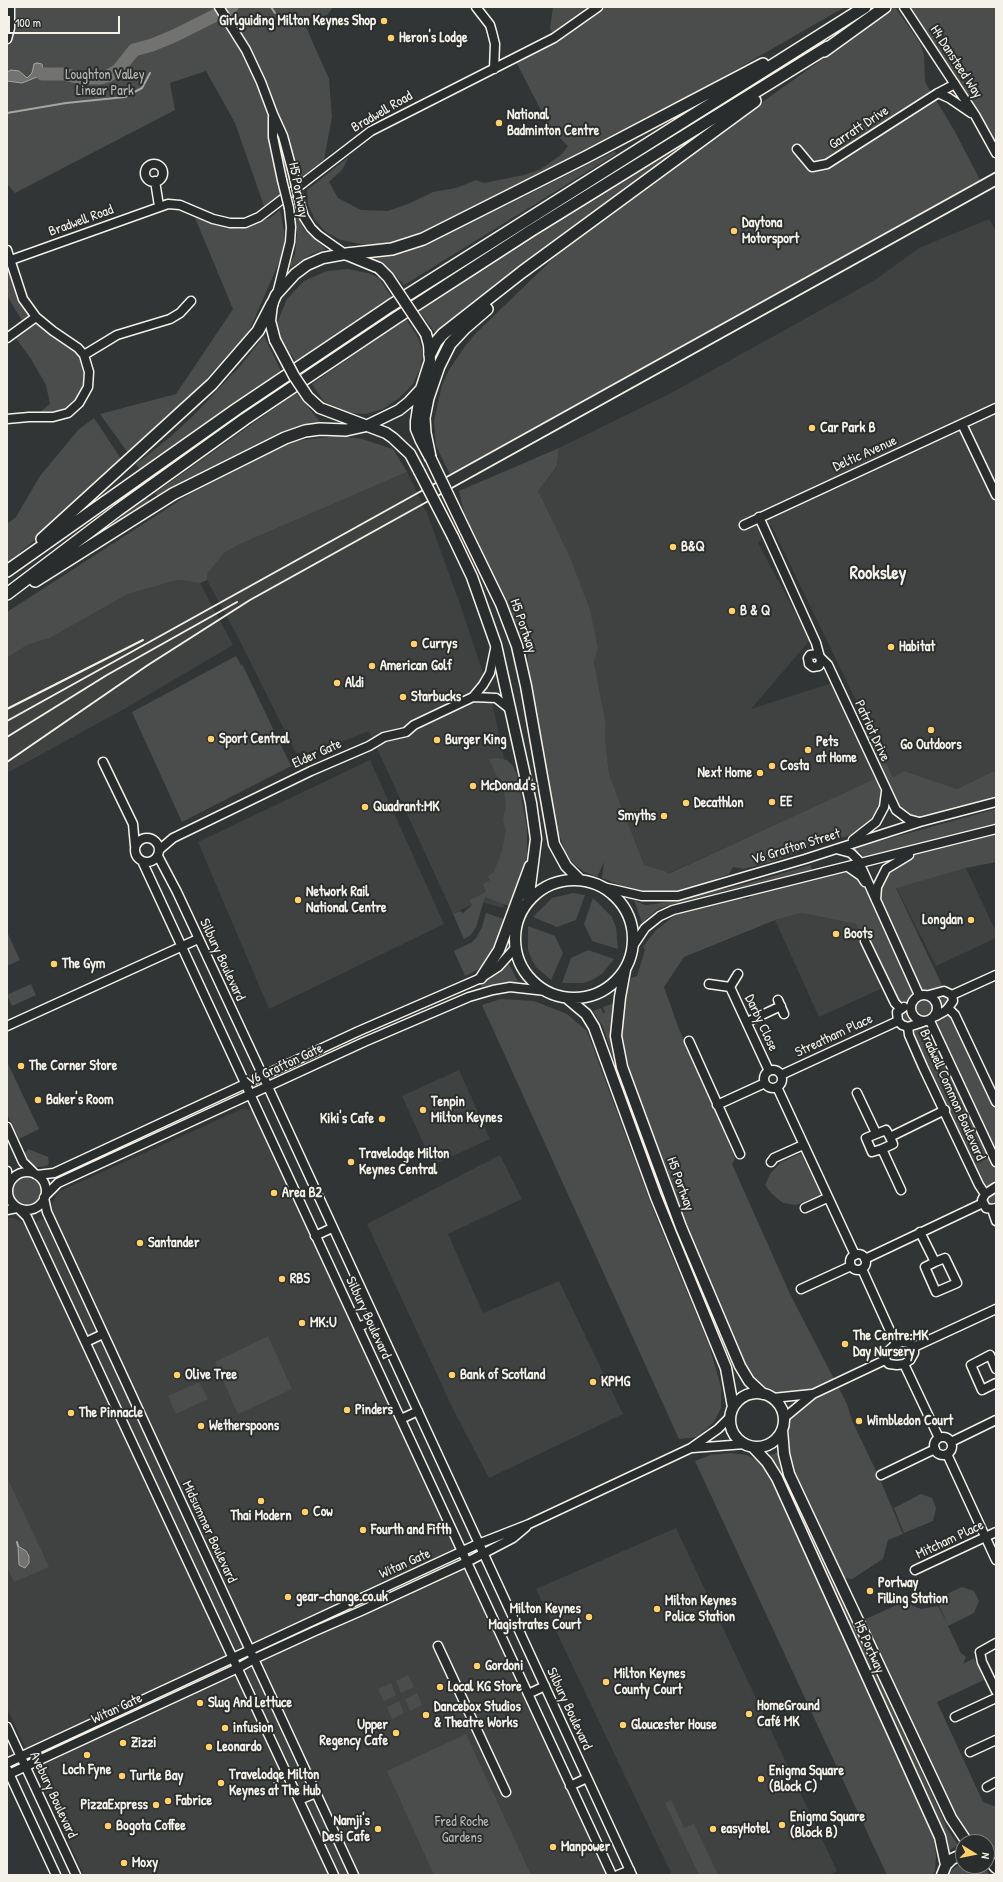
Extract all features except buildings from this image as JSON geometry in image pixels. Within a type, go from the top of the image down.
[{"type":"highway","points":[[11,567],[238,408],[390,306],[865,7]]},
{"type":"highway","points":[[430,354],[436,342],[443,334],[522,272],[828,47],[885,7]]},
{"type":"highway","points":[[345,254],[392,249],[423,239],[586,158],[849,18]]},
{"type":"highway","points":[[7,594],[118,510],[220,437],[396,318],[532,230],[828,47]]},
{"type":"highway","points":[[430,457],[425,433],[424,418],[430,392],[439,366],[450,344],[464,328],[568,239]]},
{"type":"highway","points":[[11,567],[212,384],[258,331],[274,299]]},
{"type":"highway","points":[[7,600],[173,494],[242,458],[285,438],[305,431],[320,429],[346,430],[365,426]]},
{"type":"main road","points":[[365,426],[399,410],[421,389],[429,368],[430,354],[426,334],[388,277],[379,268],[345,254],[323,258],[307,265],[294,274],[274,299],[270,321],[275,340],[294,376],[308,397],[320,408],[365,426],[386,433],[402,444],[410,454],[472,577],[496,645],[531,803],[536,839],[535,858],[528,902]]},
{"type":"main road","name":"H5 Portway","points":[[421,389],[416,429],[501,604],[517,646],[526,686],[554,844],[566,866],[580,880]]},
{"type":"main road","points":[[481,978],[512,928],[519,909],[527,873],[535,858]]},
{"type":"main road","points":[[512,928],[520,961],[525,972],[535,983],[549,992],[567,998],[590,996],[608,988],[625,970],[633,946],[632,924],[625,909],[614,896],[598,885],[580,880],[565,881],[546,887],[519,909]]},
{"type":"main road","name":"H5 Portway","points":[[625,970],[617,1028],[618,1051],[622,1067],[681,1227],[740,1366],[749,1381],[763,1394]]},
{"type":"main road","name":"H5 Portway","points":[[567,998],[586,1014],[594,1027],[658,1204],[726,1368],[732,1412]]},
{"type":"main road","points":[[755,1393],[763,1394],[773,1398],[782,1410],[784,1418],[782,1430],[778,1437],[771,1443],[762,1447],[749,1446],[733,1433],[732,1412],[739,1400],[746,1395],[755,1393]]},
{"type":"main road","name":"H5 Portway","points":[[782,1430],[784,1454],[789,1474],[951,1818],[961,1834]]},
{"type":"main road","name":"H5 Portway","points":[[749,1446],[767,1462],[777,1478],[940,1837],[946,1865]]},
{"type":"main road","points":[[942,1875],[946,1865],[955,1858]]},
{"type":"street","points":[[7,39],[10,28],[10,7]]},
{"type":"street","name":"H5 Portway","points":[[219,7],[261,82],[283,136],[304,217],[311,228],[318,235],[345,254]]},
{"type":"street","points":[[476,7],[490,26],[492,32],[495,44],[494,69]]},
{"type":"street","name":"Bradwell Road","points":[[11,260],[168,204],[180,204],[213,219],[230,223],[245,223],[258,217],[371,131],[554,38],[598,7]]},
{"type":"street","name":"H4 Dansteed Way","points":[[904,7],[975,115],[996,153]]},
{"type":"street","name":"Garratt Drive","points":[[797,149],[812,167],[827,164],[938,93],[955,84]]},
{"type":"street","points":[[938,93],[949,98],[975,115]]},
{"type":"street","name":"H5 Portway","points":[[273,114],[273,136],[289,208],[291,227],[290,242],[274,299]]},
{"type":"street","points":[[155,181],[159,206]]},
{"type":"street","points":[[7,250],[23,299],[36,316],[53,331],[73,343],[84,355],[89,372],[88,387],[79,403],[68,413],[53,417],[29,416],[7,419]]},
{"type":"street","points":[[84,355],[118,335],[170,319],[180,313],[191,301]]},
{"type":"street","points":[[7,338],[36,316]]},
{"type":"street","name":"Deltic Avenue","points":[[744,525],[996,408]]},
{"type":"street","points":[[962,424],[996,495]]},
{"type":"street","name":"Patriot Drive","points":[[760,517],[816,643],[817,656],[828,665],[886,791],[896,810],[901,815],[908,819],[920,822]]},
{"type":"street","name":"Elder Gate","points":[[159,853],[173,838],[311,770],[370,746],[384,737],[406,732],[414,725],[473,697],[483,685],[490,673],[496,645]]},
{"type":"street","points":[[817,656],[822,661],[817,667]]},
{"type":"street","name":"Patriot Drive","points":[[817,656],[808,660],[809,664],[813,667],[817,667],[835,682]]},
{"type":"street","name":"Elder Gate","points":[[473,697],[496,698],[511,710]]},
{"type":"street","points":[[103,762],[133,824],[136,857],[144,862],[181,947],[245,1084]]},
{"type":"street","points":[[845,845],[876,822],[884,807],[886,791]]},
{"type":"street","name":"V6 Grafton Street","points":[[598,885],[642,896],[678,896],[805,859],[920,822],[996,802]]},
{"type":"street","points":[[133,824],[158,846],[159,853],[154,860],[144,862]]},
{"type":"street","name":"V6 Grafton Street","points":[[633,946],[645,928],[660,916],[673,910],[996,829]]},
{"type":"street","name":"Elder Gate","points":[[150,839],[173,838]]},
{"type":"street","points":[[135,846],[137,842],[150,839]]},
{"type":"street","points":[[876,901],[877,887],[886,869],[922,848]]},
{"type":"street","points":[[835,849],[855,855],[870,890]]},
{"type":"street","name":"Silbury Boulevard","points":[[159,853],[631,1872]]},
{"type":"street","points":[[845,868],[861,876],[870,890],[919,995]]},
{"type":"street","points":[[7,1026],[52,1004],[198,939]]},
{"type":"street","points":[[865,941],[895,1003],[900,1009]]},
{"type":"street","name":"V6 Grafton Gate","points":[[36,1174],[54,1173],[211,1099],[481,978],[498,967],[516,947]]},
{"type":"street","name":"Darby Close","points":[[730,987],[738,974]]},
{"type":"street","points":[[952,995],[996,975]]},
{"type":"street","name":"Darby Close","points":[[709,984],[730,987]]},
{"type":"street","name":"Darby Close","points":[[730,987],[769,1071]]},
{"type":"street","name":"V6 Grafton Gate","points":[[45,1197],[58,1183],[371,1039],[484,992],[510,988],[549,992]]},
{"type":"street","points":[[919,995],[929,995],[944,991],[952,995]]},
{"type":"street","points":[[919,995],[912,1004],[900,1009],[897,1012],[898,1021],[902,1025],[908,1027],[930,1020],[948,1008],[953,1001],[952,995]]},
{"type":"street","points":[[929,995],[936,1004],[930,1020]]},
{"type":"street","points":[[912,1004],[912,1014],[915,1018],[930,1020]]},
{"type":"street","points":[[747,1022],[781,1007]]},
{"type":"street","points":[[948,1008],[955,1015],[993,1088],[996,1102]]},
{"type":"street","name":"Bradwell Common Boulevard","points":[[930,1020],[996,1162]]},
{"type":"street","name":"Streatham Place","points":[[781,1075],[898,1021]]},
{"type":"street","name":"Bradwell Common Boulevard","points":[[908,1027],[909,1035],[923,1066],[979,1185],[985,1194]]},
{"type":"street","points":[[689,1041],[740,1154]]},
{"type":"street","points":[[775,1070],[781,1075],[781,1083],[777,1087],[771,1088],[765,1083],[765,1075],[769,1071],[775,1070]]},
{"type":"street","points":[[717,1105],[765,1083]]},
{"type":"street","name":"Silbury Boulevard","points":[[245,1084],[466,1562]]},
{"type":"street","points":[[777,1087],[854,1255]]},
{"type":"street","points":[[857,1093],[876,1133]]},
{"type":"street","points":[[890,1136],[944,1110]]},
{"type":"street","points":[[7,1127],[23,1160],[44,1184],[45,1197],[34,1209],[24,1210],[18,1208],[7,1210]]},
{"type":"street","points":[[886,1130],[893,1144],[872,1152],[866,1138],[876,1133],[886,1130]]},
{"type":"street","points":[[771,1162],[774,1158],[803,1145]]},
{"type":"street","points":[[882,1149],[901,1190]]},
{"type":"street","points":[[7,1171],[10,1200],[27,1217],[334,1875]]},
{"type":"street","points":[[8,1188],[16,1176],[29,1172],[36,1174]]},
{"type":"street","points":[[982,1203],[985,1194],[996,1187]]},
{"type":"street","name":"Midsummer Boulevard","points":[[45,1197],[50,1220],[354,1875]]},
{"type":"street","points":[[805,1208],[827,1198]]},
{"type":"street","points":[[982,1203],[986,1208],[994,1209],[996,1221]]},
{"type":"street","points":[[865,1258],[982,1203]]},
{"type":"street","points":[[315,1236],[332,1228]]},
{"type":"street","points":[[920,1232],[934,1262]]},
{"type":"street","points":[[854,1255],[862,1255],[865,1258]]},
{"type":"street","points":[[854,1255],[850,1261],[851,1266],[854,1270],[862,1270]]},
{"type":"street","points":[[862,1270],[865,1266],[865,1258]]},
{"type":"street","points":[[801,1289],[851,1266]]},
{"type":"street","points":[[862,1270],[896,1344]]},
{"type":"street","points":[[914,1347],[996,1309]]},
{"type":"street","points":[[358,1328],[375,1320]]},
{"type":"street","points":[[86,1342],[103,1334]]},
{"type":"street","points":[[885,1360],[886,1353],[896,1344],[909,1343],[914,1347]]},
{"type":"street","points":[[885,1360],[890,1364],[904,1364],[910,1360],[914,1353],[914,1347]]},
{"type":"street","points":[[996,1369],[990,1355],[971,1365],[982,1390],[994,1384],[996,1394]]},
{"type":"street","points":[[784,1418],[813,1394],[885,1360]]},
{"type":"street","points":[[904,1364],[939,1438]]},
{"type":"street","points":[[773,1398],[813,1394]]},
{"type":"street","points":[[401,1419],[418,1412]]},
{"type":"street","points":[[478,1544],[529,1524],[691,1448],[718,1429],[732,1412]]},
{"type":"street","points":[[951,1442],[996,1420]]},
{"type":"street","points":[[945,1437],[951,1442],[951,1450],[947,1454],[940,1454],[935,1449],[935,1443],[939,1438],[945,1437]]},
{"type":"street","points":[[691,1448],[715,1445],[749,1446]]},
{"type":"street","points":[[881,1475],[935,1449]]},
{"type":"street","points":[[947,1454],[996,1560]]},
{"type":"street","points":[[483,1554],[513,1538],[529,1524]]},
{"type":"street","name":"Mitcham Place","points":[[915,1570],[996,1532]]},
{"type":"street","name":"Witan Gate","points":[[7,1763],[478,1544]]},
{"type":"street","name":"Witan Gate","points":[[8,1773],[483,1554]]},
{"type":"street","points":[[466,1562],[612,1875]]},
{"type":"street","points":[[996,1643],[980,1652],[982,1662],[996,1691]]},
{"type":"street","points":[[438,1646],[506,1792]]},
{"type":"street","points":[[528,1694],[544,1686]]},
{"type":"street","points":[[954,1717],[996,1698]]},
{"type":"street","name":"Avebury Boulevard","points":[[7,1727],[76,1875]]},
{"type":"street","points":[[970,1752],[996,1740]]},
{"type":"street","points":[[8,1773],[56,1875]]},
{"type":"street","points":[[570,1786],[587,1778]]},
{"type":"street","points":[[987,1787],[996,1782]]},
{"type":"street","points":[[299,1800],[316,1793]]},
{"type":"street","points":[[618,1875],[631,1872]]},
{"type":"shaded area","points":[[34,64],[42,64],[43,70],[42,74],[37,77],[22,83],[7,81],[7,72],[11,70],[19,71],[27,78],[32,73]]},
{"type":"shaded area","points":[[989,219],[996,231],[996,770],[957,789],[906,771],[893,777],[771,525],[758,543],[810,640],[751,709],[835,682],[880,777],[667,874],[665,871],[644,865],[609,774],[605,738],[606,724],[594,662],[598,648],[538,491],[557,467],[559,448],[673,392],[875,280],[919,248]]},
{"type":"shaded area","points":[[407,472],[427,513],[460,604],[491,697],[517,822],[517,861],[503,908],[478,901],[453,914],[369,731],[316,752],[296,753],[240,641],[207,580],[207,574],[216,562],[224,553],[238,545]]},
{"type":"shaded area","points":[[178,580],[200,583],[233,645],[126,708],[7,773],[7,658],[27,645],[50,638],[128,594]]},
{"type":"shaded area","points":[[370,760],[444,924],[269,1009],[198,842]]},
{"type":"shaded area","points":[[966,868],[996,932],[996,938],[936,966],[896,887]]},
{"type":"shaded area","points":[[802,913],[856,924],[887,986],[819,1017],[775,920]]},
{"type":"shaded area","points":[[459,1070],[490,1139],[433,1165],[402,1096]]},
{"type":"shaded area","points":[[242,1109],[252,1110],[258,1116],[610,1875],[84,1875],[7,1708],[7,1218],[13,1218],[29,1225],[53,1214],[52,1204],[60,1191]]},
{"type":"shaded area","points":[[500,1155],[522,1199],[448,1234],[483,1313],[559,1281],[623,1414],[489,1478],[453,1409],[367,1224]]},
{"type":"shaded area","points":[[676,1528],[837,1871],[828,1875],[672,1875],[536,1589]]},
{"type":"shaded area","points":[[18,1546],[26,1551],[29,1556],[29,1563],[25,1568],[19,1565]]},
{"type":"green space","name":"Loughton Valley Linear Park","points":[[7,7],[217,7],[219,12],[212,18],[221,13],[218,7],[333,7],[328,14],[322,17],[302,18],[329,79],[332,117],[324,160],[264,206],[235,123],[206,71],[170,83],[175,110],[15,193],[7,184]]},
{"type":"green space","points":[[553,7],[845,7],[667,109],[509,192],[418,235],[394,244],[366,245],[341,240],[326,232],[315,220],[308,204],[307,190],[348,158],[342,170],[329,182],[338,198],[361,210],[388,211],[408,204],[433,192],[456,188],[476,180],[484,183],[524,175],[541,169],[562,154],[568,146],[550,128],[514,58],[554,38],[550,28]]},
{"type":"green space","name":"Daytona Motorsport","points":[[895,7],[920,43],[924,55],[925,82],[954,130],[980,180],[450,474],[436,446],[434,421],[442,385],[449,370],[475,334],[562,250],[633,195]]},
{"type":"green space","points":[[904,7],[996,7],[996,153]]},
{"type":"green space","points":[[698,136],[436,334],[419,311],[551,227]]},
{"type":"green space","points":[[615,151],[616,154],[404,285],[391,271],[373,259],[404,253],[503,207]]},
{"type":"green space","points":[[280,210],[284,232],[284,243],[281,258],[249,331],[182,406],[128,453],[100,414],[176,394],[233,309],[195,218],[239,229],[270,218]]},
{"type":"green space","points":[[297,212],[305,231],[326,249],[312,254],[291,267],[289,266],[295,254],[297,234],[295,213]]},
{"type":"green space","points":[[7,260],[18,295],[30,317],[23,322],[7,296]]},
{"type":"green space","points":[[348,269],[368,273],[379,278],[392,298],[297,363],[283,343],[277,323],[287,299],[304,281],[327,271]]},
{"type":"green space","points":[[406,319],[419,339],[423,354],[420,369],[413,384],[399,398],[383,409],[366,414],[348,413],[324,402],[312,384]]},
{"type":"green space","points":[[36,323],[50,334],[67,344],[77,353],[85,371],[84,386],[81,395],[68,407],[47,414],[39,413],[50,404],[46,385],[31,359],[15,337]]},
{"type":"green space","points":[[264,336],[281,371],[140,470],[136,464],[168,439],[193,416],[241,365]]},
{"type":"green space","points":[[296,393],[322,424],[284,434],[228,460],[160,498],[155,493]]},
{"type":"green space","points":[[94,418],[123,462],[68,513],[7,563],[7,524],[16,517],[40,476],[78,430]]},
{"type":"green space","points":[[338,436],[362,439],[393,449],[407,472],[238,545],[224,553],[207,574],[207,580],[200,583],[178,580],[128,594],[50,638],[27,645],[7,658],[7,612],[188,495],[293,441]]},
{"type":"green space","points":[[559,448],[557,466],[538,491],[569,555],[590,610],[598,648],[594,662],[606,724],[605,738],[609,774],[644,865],[665,871],[668,874],[879,777],[858,731],[869,728],[893,777],[905,771],[957,789],[996,770],[996,802],[920,822],[908,819],[886,800],[870,828],[833,841],[831,840],[771,862],[743,869],[733,867],[729,874],[718,878],[707,887],[678,896],[633,894],[627,888],[602,878],[604,862],[597,877],[583,871],[573,863],[566,853],[546,800],[526,686],[528,654],[506,601],[464,513],[459,491]]},
{"type":"green space","points":[[147,498],[151,503],[104,533],[102,530]]},
{"type":"green space","name":"Sport Central","points":[[236,656],[241,665],[242,664],[291,766],[182,822],[132,712]]},
{"type":"green space","points":[[496,758],[507,760],[513,766],[517,775],[527,828],[527,859],[512,907],[485,897],[476,927],[471,935],[464,939],[453,914],[460,911],[463,913],[472,905],[470,900],[486,892],[483,884],[490,880],[488,876],[494,872],[502,851],[506,831],[503,819],[506,806],[504,791],[489,759]]},
{"type":"green space","points":[[996,809],[996,824],[865,859],[861,853],[851,849]]},
{"type":"green space","points":[[996,829],[996,862],[966,868],[896,888],[996,1099],[996,1220],[856,924],[802,913],[775,920],[684,957],[664,987],[679,1029],[707,1094],[712,1099],[735,1159],[732,1164],[790,1294],[847,1404],[853,1423],[880,1479],[903,1534],[888,1540],[883,1559],[852,1579],[838,1577],[789,1474],[782,1430],[784,1418],[813,1394],[773,1398],[763,1394],[749,1381],[684,1233],[626,1065],[621,1035],[625,998],[631,978],[637,976],[645,950],[643,947],[655,931],[687,906],[717,899],[748,899],[761,888],[841,869],[860,880],[866,891],[880,889],[886,869],[922,848]]},
{"type":"green space","points":[[811,865],[812,872],[727,890],[658,909],[642,923],[634,900],[645,905],[655,904],[742,885]]},
{"type":"green space","points":[[573,893],[585,895],[576,920],[557,927],[533,917],[552,898]]},
{"type":"green space","points":[[593,898],[612,917],[616,927],[618,949],[592,941],[584,924]]},
{"type":"green space","points":[[486,913],[504,919],[501,929],[487,961],[477,970],[465,976],[454,951],[472,942],[476,938],[482,927]]},
{"type":"green space","points":[[528,926],[555,936],[563,953],[551,980],[536,967],[532,960],[528,950]]},
{"type":"green space","points":[[7,932],[20,960],[7,966]]},
{"type":"green space","points":[[588,950],[614,959],[602,974],[592,980],[584,983],[562,983],[571,958]]},
{"type":"green space","points":[[508,962],[518,982],[504,982],[482,987],[481,985],[501,971]]},
{"type":"green space","points":[[31,984],[36,995],[12,1006],[7,995]]},
{"type":"green space","points":[[501,999],[534,1001],[567,1014],[587,1031],[654,1212],[709,1345],[721,1387],[721,1408],[714,1422],[697,1437],[679,1439],[482,1005]]},
{"type":"green space","points":[[614,1003],[612,1029],[616,1060],[614,1061],[603,1027],[593,1011],[601,1008],[603,1013],[605,1013],[603,1007]]},
{"type":"green space","points":[[8,1064],[39,1129],[19,1139],[7,1114]]},
{"type":"green space","points":[[28,1149],[48,1157],[49,1163],[47,1166],[36,1167],[31,1164],[25,1153]]},
{"type":"green space","points":[[801,1153],[821,1195],[796,1205],[783,1203],[772,1194],[765,1185],[770,1174],[780,1163]]},
{"type":"green space","points":[[27,1177],[37,1181],[41,1191],[37,1201],[27,1205],[17,1201],[13,1191],[17,1181]]},
{"type":"green space","points":[[268,1336],[292,1389],[238,1414],[215,1362]]},
{"type":"green space","points":[[199,1382],[208,1399],[176,1414],[168,1396]]},
{"type":"green space","points":[[779,1452],[781,1462],[796,1497],[948,1830],[955,1840],[955,1847],[948,1851],[939,1819],[776,1466],[768,1456]]},
{"type":"green space","points":[[730,1453],[747,1455],[760,1462],[772,1478],[933,1833],[936,1855],[935,1871],[933,1875],[887,1875],[695,1461],[710,1455]]},
{"type":"green space","points":[[7,1477],[49,1567],[14,1582],[7,1566]]},
{"type":"green space","points":[[921,1494],[932,1498],[936,1508],[933,1521],[904,1533],[894,1508]]},
{"type":"green space","points":[[962,1587],[974,1591],[979,1601],[974,1613],[948,1626],[961,1653],[966,1657],[963,1664],[974,1658],[984,1680],[937,1702],[983,1802],[994,1806],[996,1805],[996,1862],[995,1834],[963,1834],[863,1630],[866,1619],[903,1602],[921,1609],[938,1606],[948,1625],[936,1599]]},
{"type":"green space","points":[[408,1675],[414,1687],[401,1693],[396,1681]]},
{"type":"green space","points":[[391,1683],[396,1695],[384,1701],[378,1689]]},
{"type":"green space","points":[[417,1693],[422,1705],[410,1711],[405,1699]]},
{"type":"green space","points":[[399,1701],[404,1713],[392,1719],[387,1707]]},
{"type":"green space","name":"Fred Roche Gardens","points":[[466,1734],[531,1875],[434,1875],[387,1771]]},
{"type":"green space","points":[[671,1800],[684,1828],[694,1824],[718,1875],[699,1875],[665,1803]]},
{"type":"green space","points":[[955,1868],[955,1874],[989,1875],[949,1875]]},
{"type":"waterway","points":[[42,74],[63,74],[81,78],[100,78],[108,76],[118,70],[134,50],[152,45],[174,36],[232,7]]},
{"type":"waterway","points":[[271,7],[275,13]]},
{"type":"waterway","points":[[7,113],[66,103],[125,97],[142,88],[150,73]]},
{"type":"waterway","points":[[17,1542],[18,1546]]},
{"type":"railway","points":[[7,721],[996,172]]},
{"type":"railway","points":[[7,762],[148,665],[250,600],[996,186]]},
{"type":"railway","points":[[7,737],[107,675],[237,602]]},
{"type":"railway","points":[[7,709],[143,640]]},
{"type":"place","name":"Girlguiding Milton Keynes Shop","points":[[384,21]]},
{"type":"place","name":"Heron's Lodge","points":[[391,38]]},
{"type":"place","name":"National Badminton Centre","points":[[499,123]]},
{"type":"place","name":"Daytona Motorsport","points":[[734,231]]},
{"type":"place","name":"Car Park B","points":[[812,428]]},
{"type":"place","name":"B&Q","points":[[673,547]]},
{"type":"place","name":"B & Q","points":[[732,611]]},
{"type":"place","name":"Currys","points":[[414,644]]},
{"type":"place","name":"Habitat","points":[[891,647]]},
{"type":"place","name":"American Golf","points":[[372,666]]},
{"type":"place","name":"Aldi","points":[[337,683]]},
{"type":"place","name":"Starbucks","points":[[403,697]]},
{"type":"place","name":"Go Outdoors","points":[[931,730]]},
{"type":"place","name":"Sport Central","points":[[211,739]]},
{"type":"place","name":"Burger King","points":[[437,740]]},
{"type":"place","name":"Pets at Home","points":[[808,750]]},
{"type":"place","name":"Costa","points":[[772,766]]},
{"type":"place","name":"Next Home","points":[[760,773]]},
{"type":"place","name":"McDonald's","points":[[473,786]]},
{"type":"place","name":"EE","points":[[772,802]]},
{"type":"place","name":"Decathlon","points":[[686,803]]},
{"type":"place","name":"Quadrant:MK","points":[[365,807]]},
{"type":"place","name":"Smyths","points":[[664,816]]},
{"type":"place","name":"Network Rail National Centre","points":[[298,900]]},
{"type":"place","name":"Longdan","points":[[971,920]]},
{"type":"place","name":"Boots","points":[[836,934]]},
{"type":"place","name":"The Gym","points":[[54,964]]},
{"type":"place","name":"The Corner Store","points":[[21,1066]]},
{"type":"place","name":"Baker's Room","points":[[38,1100]]},
{"type":"place","name":"Tenpin Milton Keynes","points":[[423,1110]]},
{"type":"place","name":"Kiki's Cafe","points":[[382,1119]]},
{"type":"place","name":"Travelodge Milton Keynes Central","points":[[351,1162]]},
{"type":"place","name":"Area B2","points":[[274,1193]]},
{"type":"place","name":"Santander","points":[[140,1243]]},
{"type":"place","name":"RBS","points":[[282,1279]]},
{"type":"place","name":"MK:U","points":[[302,1323]]},
{"type":"place","name":"The Centre:MK Day Nursery","points":[[845,1344]]},
{"type":"place","name":"Olive Tree","points":[[177,1375]]},
{"type":"place","name":"Bank of Scotland","points":[[452,1375]]},
{"type":"place","name":"KPMG","points":[[593,1382]]},
{"type":"place","name":"Pinders","points":[[347,1410]]},
{"type":"place","name":"The Pinnacle","points":[[71,1413]]},
{"type":"place","name":"Wimbledon Court","points":[[859,1421]]},
{"type":"place","name":"Wetherspoons","points":[[201,1426]]},
{"type":"place","name":"Thai Modern","points":[[261,1501]]},
{"type":"place","name":"Cow","points":[[305,1512]]},
{"type":"place","name":"Fourth and Fifth","points":[[363,1530]]},
{"type":"place","name":"Portway Filling Station","points":[[870,1591]]},
{"type":"place","name":"gear-change.co.uk","points":[[288,1597]]},
{"type":"place","name":"Milton Keynes Police Station","points":[[657,1609]]},
{"type":"place","name":"Milton Keynes Magistrates Court","points":[[589,1617]]},
{"type":"place","name":"Gordoni","points":[[477,1666]]},
{"type":"place","name":"Milton Keynes County Court","points":[[606,1682]]},
{"type":"place","name":"Local KG Store","points":[[440,1687]]},
{"type":"place","name":"Slug And Lettuce","points":[[200,1703]]},
{"type":"place","name":"HomeGround Café MK","points":[[749,1714]]},
{"type":"place","name":"Dancebox Studios & Theatre Works","points":[[426,1715]]},
{"type":"place","name":"Gloucester House","points":[[623,1725]]},
{"type":"place","name":"infusion","points":[[225,1728]]},
{"type":"place","name":"Upper Regency Cafe","points":[[396,1733]]},
{"type":"place","name":"Zizzi","points":[[123,1743]]},
{"type":"place","name":"Leonardo","points":[[209,1747]]},
{"type":"place","name":"Loch Fyne","points":[[87,1755]]},
{"type":"place","name":"Turtle Bay","points":[[122,1776]]},
{"type":"place","name":"Enigma Square (Block C)","points":[[761,1779]]},
{"type":"place","name":"Travelodge Milton Keynes at The Hub","points":[[221,1783]]},
{"type":"place","name":"Fabrice","points":[[168,1801]]},
{"type":"place","name":"PizzaExpress","points":[[156,1805]]},
{"type":"place","name":"Enigma Square (Block B)","points":[[782,1825]]},
{"type":"place","name":"Bogota Coffee","points":[[108,1826]]},
{"type":"place","name":"Namji's Desi Cafe","points":[[378,1829]]},
{"type":"place","name":"easyHotel","points":[[713,1829]]},
{"type":"place","name":"Manpower","points":[[553,1847]]},
{"type":"place","name":"Moxy","points":[[124,1863]]},
{"type":"district","name":"Rooksley","points":[[878,574]]}]
